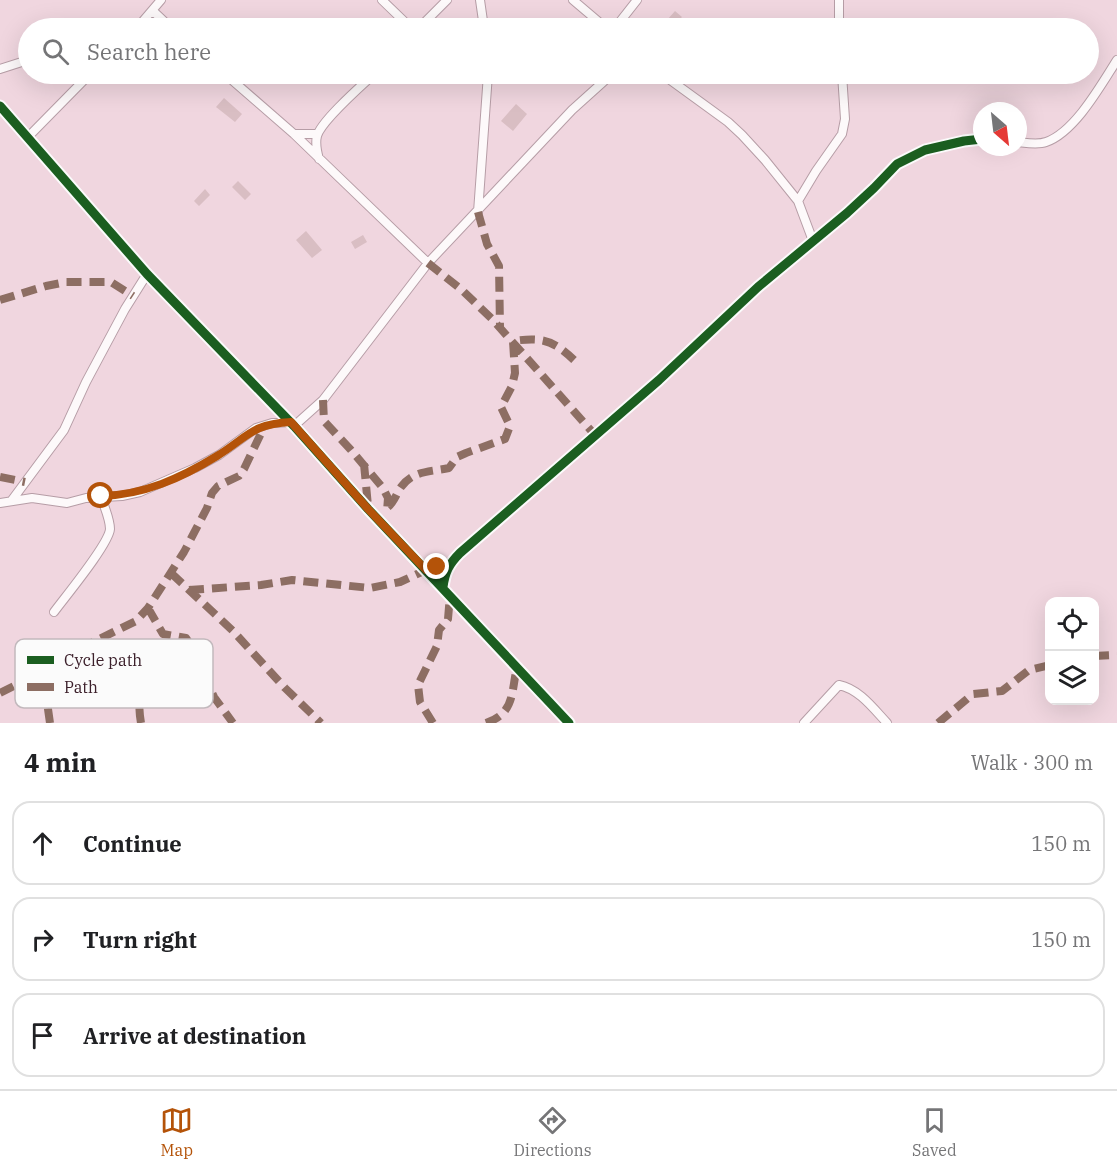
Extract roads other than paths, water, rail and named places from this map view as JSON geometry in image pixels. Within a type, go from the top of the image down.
[{"type":"street","points":[[146,18],[161,0]]},
{"type":"street","points":[[382,0],[401,18]]},
{"type":"street","points":[[429,18],[447,0]]},
{"type":"street","points":[[480,0],[483,18]]},
{"type":"street","points":[[573,0],[594,18]]},
{"type":"street","points":[[623,18],[637,0]]},
{"type":"street","points":[[839,0],[839,18]]},
{"type":"street","points":[[153,11],[160,18]]},
{"type":"street","points":[[1027,142],[1044,143],[1056,138],[1090,100],[1117,60]]},
{"type":"street","points":[[0,69],[18,63]]},
{"type":"street","points":[[28,136],[80,84]]},
{"type":"street","points":[[236,84],[294,134],[428,263]]},
{"type":"street","points":[[319,159],[316,146],[317,134],[364,84]]},
{"type":"street","points":[[478,212],[487,84]]},
{"type":"street","points":[[0,503],[32,498],[67,503],[101,496],[130,495],[160,484],[219,455],[256,428],[272,423],[292,424],[322,400],[428,263],[540,144],[602,84]]},
{"type":"street","points":[[675,84],[742,135],[788,186],[798,201],[813,241]]},
{"type":"street","points":[[798,201],[842,134],[845,119],[843,84]]},
{"type":"street","points":[[0,106],[147,274],[292,424],[368,509],[569,723]]},
{"type":"street","points":[[294,134],[317,134]]},
{"type":"street","points":[[443,587],[450,563],[658,380],[758,287],[868,195],[897,164],[925,150],[973,140]]},
{"type":"street","points":[[12,500],[64,430],[86,382],[125,309],[147,274]]},
{"type":"street","points":[[54,612],[109,534],[110,528],[101,496]]},
{"type":"street","points":[[426,570],[450,563]]},
{"type":"street","points":[[804,723],[832,689],[839,685],[854,690],[887,723]]}]
